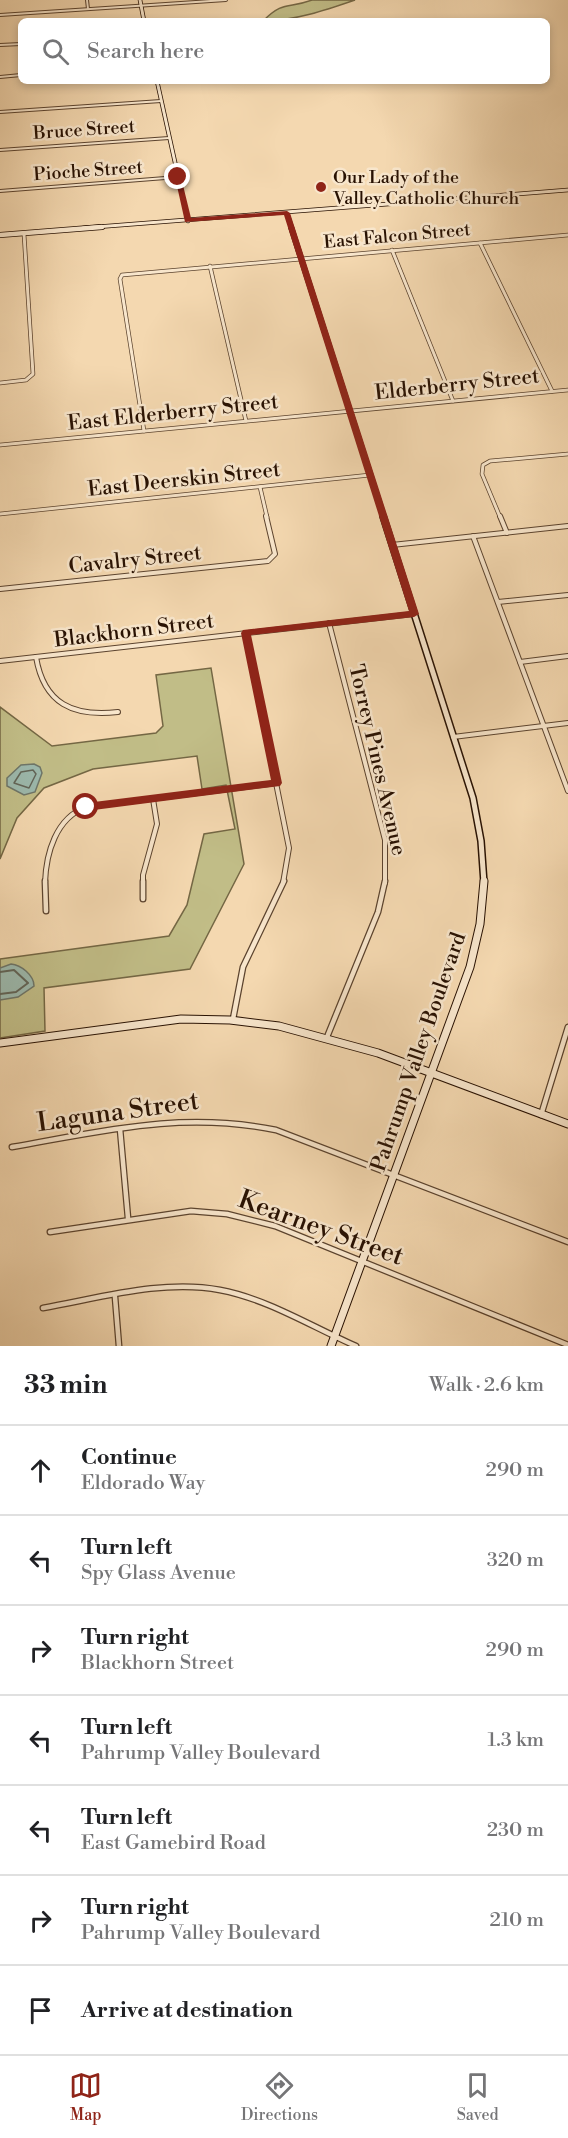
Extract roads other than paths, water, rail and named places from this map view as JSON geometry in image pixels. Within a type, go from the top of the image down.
[{"type":"main road","points":[[140,0],[143,18]]},
{"type":"main road","points":[[158,84],[188,221]]},
{"type":"main road","points":[[0,236],[568,190]]},
{"type":"main road","name":"Pahrump Valley Boulevard","points":[[287,213],[481,827],[485,868],[484,897],[476,949],[331,1346]]},
{"type":"main road","points":[[0,1043],[160,1020],[233,1019],[280,1025],[327,1037],[568,1124]]},
{"type":"street","points":[[87,0],[88,9]]},
{"type":"street","points":[[0,15],[226,0]]},
{"type":"street","points":[[0,45],[18,44]]},
{"type":"street","points":[[0,77],[18,75]]},
{"type":"street","points":[[0,112],[161,101]]},
{"type":"street","name":"Bruce Street","points":[[0,150],[169,138]]},
{"type":"street","name":"Pioche Street","points":[[0,191],[178,177]]},
{"type":"street","points":[[0,383],[29,379],[33,374],[24,234]]},
{"type":"street","name":"East Falcon Street","points":[[144,431],[120,279],[122,274],[567,236]]},
{"type":"street","points":[[480,243],[552,391]]},
{"type":"street","points":[[392,250],[453,401]]},
{"type":"street","points":[[210,266],[246,421]]},
{"type":"street","name":"Elderberry Street","points":[[350,411],[568,390]]},
{"type":"street","name":"East Elderberry Street","points":[[0,445],[350,411]]},
{"type":"street","points":[[507,533],[482,474],[483,465],[490,461],[568,454]]},
{"type":"street","name":"East Deerskin Street","points":[[0,514],[370,476]]},
{"type":"street","name":"Cavalry Street","points":[[0,589],[268,561],[273,558],[274,544],[260,487]]},
{"type":"street","points":[[392,545],[568,526]]},
{"type":"street","points":[[472,536],[568,791]]},
{"type":"street","points":[[498,602],[568,595]]},
{"type":"street","name":"Blackhorn Street","points":[[0,661],[414,614]]},
{"type":"street","name":"Torrey Pines Avenue","points":[[327,1037],[378,912],[383,896],[387,866],[385,840],[329,623]]},
{"type":"street","points":[[233,1019],[240,976],[285,881],[290,862],[277,783],[246,633]]},
{"type":"street","points":[[520,662],[568,656]]},
{"type":"street","points":[[36,657],[37,669],[43,684],[72,710],[96,715],[118,712]]},
{"type":"street","points":[[453,737],[568,723]]},
{"type":"street","points":[[46,911],[48,862],[66,818],[74,811],[86,807],[277,783]]},
{"type":"street","points":[[143,899],[143,875],[157,824],[153,799]]},
{"type":"street","points":[[541,1115],[568,1027]]},
{"type":"street","name":"Laguna Street","points":[[12,1147],[190,1119],[229,1120],[276,1130],[568,1242]]},
{"type":"street","points":[[120,1129],[128,1218]]},
{"type":"street","name":"Kearney Street","points":[[50,1232],[128,1218],[196,1210],[236,1215],[275,1226],[568,1345]]},
{"type":"street","points":[[43,1308],[171,1287],[192,1287],[223,1291],[356,1346]]},
{"type":"street","points":[[115,1297],[119,1346]]},
{"type":"water","points":[[34,764],[40,767],[42,773],[35,792],[24,795],[7,786],[7,778],[21,765]]},
{"type":"water","points":[[11,964],[26,971],[32,978],[34,986],[18,997],[0,1000],[0,968]]},
{"type":"place","name":"Our Lady of the Valley Catholic Church","points":[[321,187]]}]
